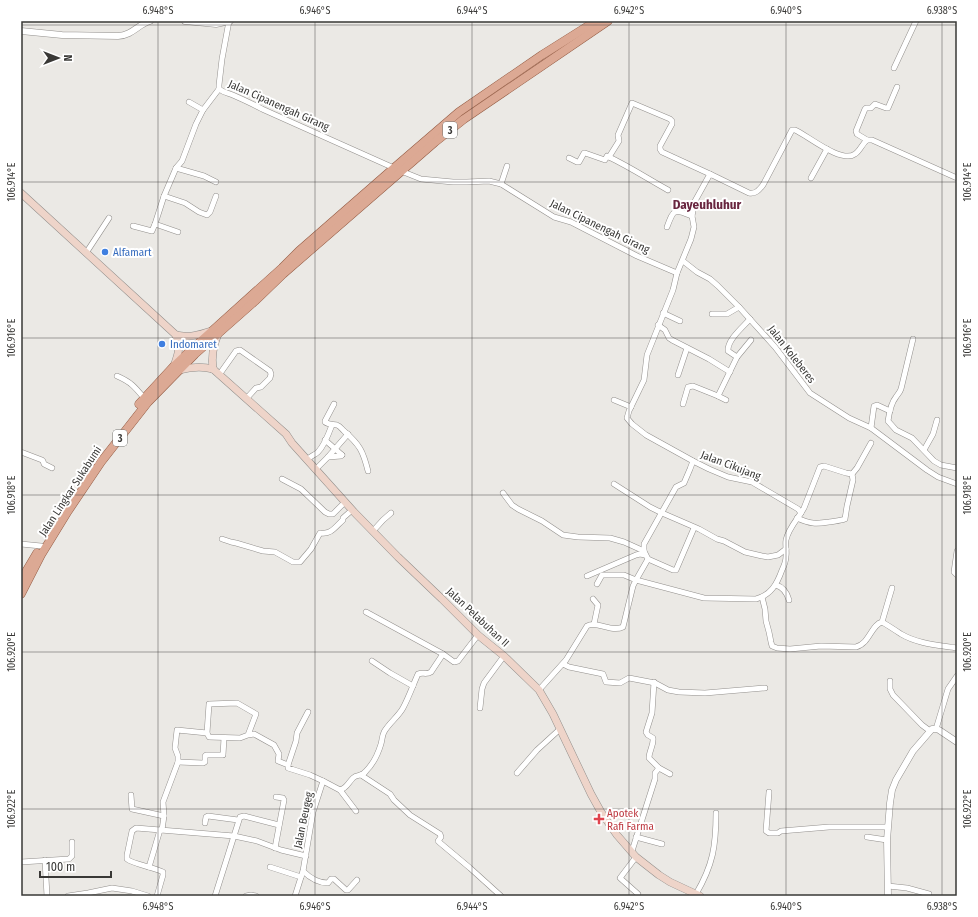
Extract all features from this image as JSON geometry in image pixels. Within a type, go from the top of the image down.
[{"type":"main road","name":"3","points":[[174,369],[195,354],[216,332],[397,170],[459,112],[542,55],[596,21]]},
{"type":"main road","name":"3","points":[[397,170],[464,119],[608,21]]},
{"type":"main road","points":[[21,193],[176,335],[182,337],[216,332],[212,360],[213,369],[204,367],[174,369],[179,347],[176,335]]},
{"type":"main road","name":"Jalan Lingkar Sukabumi","points":[[21,580],[105,448],[144,398],[174,369]]},
{"type":"main road","name":"Jalan Lingkar Sukabumi","points":[[68,507],[112,447],[174,369]]},
{"type":"main road","name":"Jalan Pelabuhan II","points":[[213,369],[286,434],[292,443],[316,468],[352,510],[399,558],[478,635],[504,656],[539,690],[549,706],[591,794],[617,835],[634,854],[658,875],[698,895]]},
{"type":"main road","name":"Jalan Lingkar Sukabumi","points":[[21,594],[44,544]]},
{"type":"street","points":[[21,31],[62,35],[125,36],[141,24],[150,21]]},
{"type":"street","points":[[184,21],[216,24],[229,21]]},
{"type":"street","name":"Jalan Cipanengah Girang","points":[[229,21],[218,85],[219,89],[225,93],[232,94],[397,170],[421,179],[453,182],[489,181],[501,184],[554,217],[571,222],[637,256],[677,273]]},
{"type":"street","points":[[894,68],[916,21]]},
{"type":"street","points":[[897,87],[888,108],[875,104],[871,108],[865,109],[856,131],[857,134],[867,140],[877,141],[957,178]]},
{"type":"street","points":[[133,226],[152,231],[164,196],[176,168],[182,161],[196,124],[203,110],[219,89]]},
{"type":"street","points":[[189,102],[203,110]]},
{"type":"street","points":[[569,158],[579,162],[584,153],[605,160],[607,156],[609,157],[619,141],[618,135],[632,103],[672,121],[672,124],[660,146],[662,152],[749,193],[757,192],[763,185],[792,130],[798,131],[827,149],[846,156],[855,155],[867,140]]},
{"type":"street","points":[[811,178],[827,149]]},
{"type":"street","points":[[609,157],[623,163],[668,190]]},
{"type":"street","points":[[501,184],[508,166]]},
{"type":"street","points":[[176,168],[204,176],[216,182]]},
{"type":"street","points":[[614,400],[631,407],[644,380],[647,355],[673,290],[677,273],[691,239],[694,227],[692,216],[695,202],[710,174]]},
{"type":"street","points":[[164,196],[185,203],[199,212],[208,215],[216,196]]},
{"type":"street","points":[[667,227],[673,213],[676,211],[692,216]]},
{"type":"street","points":[[86,253],[109,218]]},
{"type":"street","points":[[155,224],[178,232]]},
{"type":"street","name":"Jalan Koleberes","points":[[683,261],[697,272],[710,279],[739,307],[775,347],[810,393],[850,418],[871,428],[938,477],[957,484]]},
{"type":"street","points":[[712,314],[727,314],[739,307]]},
{"type":"street","points":[[664,313],[680,320]]},
{"type":"street","points":[[737,358],[728,351],[728,347],[735,335],[750,319]]},
{"type":"street","points":[[658,325],[665,330],[669,338],[710,359],[730,372]]},
{"type":"street","points":[[913,339],[900,393],[895,398],[888,422],[896,430],[912,438],[934,461],[957,468]]},
{"type":"street","points":[[718,396],[737,358],[751,340]]},
{"type":"street","points":[[678,375],[687,348]]},
{"type":"street","points":[[220,375],[238,350],[270,371],[272,374],[270,378],[261,387],[256,388],[246,399]]},
{"type":"street","points":[[117,376],[126,380],[144,398]]},
{"type":"street","points":[[683,404],[688,387],[693,386],[726,400]]},
{"type":"street","points":[[334,404],[325,421],[327,424],[338,426],[348,434],[362,452],[368,471]]},
{"type":"street","points":[[871,428],[874,406],[876,405],[890,411]]},
{"type":"street","name":"Jalan Cikujang","points":[[631,407],[628,418],[632,424],[646,435],[709,469],[728,477],[752,482],[795,507],[801,513]]},
{"type":"street","points":[[924,450],[933,434],[937,420]]},
{"type":"street","points":[[307,460],[310,456],[317,453],[326,440],[332,425]]},
{"type":"street","points":[[316,468],[348,434]]},
{"type":"street","points":[[326,440],[342,456],[328,457]]},
{"type":"street","points":[[797,518],[806,522],[817,524],[845,519],[852,486],[852,474],[857,468],[871,442]]},
{"type":"street","points":[[21,452],[42,460],[44,465],[52,468]]},
{"type":"street","points":[[539,690],[563,664],[589,624],[617,629],[623,627],[633,586],[646,555],[644,544],[676,486],[684,482],[693,461]]},
{"type":"street","points":[[597,584],[602,575],[624,575],[636,580],[698,598],[759,598],[769,593],[776,585],[785,562],[786,539],[791,527],[804,508],[818,476],[820,467],[822,466],[835,469],[846,474],[852,474]]},
{"type":"street","points":[[282,479],[301,489],[329,514],[333,514],[345,502]]},
{"type":"street","points":[[614,484],[650,507],[745,552],[768,557],[778,555],[786,549]]},
{"type":"street","points":[[503,493],[512,505],[542,521],[563,535],[610,538],[624,542],[673,570],[676,570],[694,528]]},
{"type":"street","points":[[222,539],[263,552],[275,552],[293,562],[298,562],[308,554],[320,533],[324,534],[331,532],[352,510]]},
{"type":"street","points":[[373,531],[391,513]]},
{"type":"street","points":[[21,544],[44,544]]},
{"type":"street","points":[[957,551],[954,572],[957,575]]},
{"type":"street","points":[[587,576],[636,555],[646,555]]},
{"type":"street","points":[[776,585],[783,588],[789,600]]},
{"type":"street","points":[[759,598],[765,610],[772,646],[790,649],[821,646],[856,647],[862,645],[876,626],[882,622],[892,588]]},
{"type":"street","points":[[593,599],[598,605],[594,624]]},
{"type":"street","points":[[366,612],[443,654],[454,662],[458,661],[478,635]]},
{"type":"street","points":[[882,622],[914,640],[934,645],[957,648]]},
{"type":"street","points":[[356,810],[340,790],[346,787],[353,777],[362,775],[367,771],[381,746],[384,733],[403,708],[418,674],[431,672],[443,654]]},
{"type":"street","points":[[480,708],[484,682],[504,656]]},
{"type":"street","points":[[372,661],[413,686]]},
{"type":"street","points":[[563,664],[569,667],[602,674],[606,682],[620,683],[629,678],[654,682],[668,690],[679,692],[705,693],[765,688]]},
{"type":"street","points":[[888,896],[887,840],[891,795],[896,780],[913,751],[933,730],[948,689],[957,676]]},
{"type":"street","points":[[890,681],[890,689],[893,695],[922,725],[957,742]]},
{"type":"street","points":[[654,682],[652,713],[646,732],[654,740],[649,758],[659,768],[670,774]]},
{"type":"street","points":[[207,733],[209,704],[235,702],[256,714],[248,734]]},
{"type":"street","points":[[288,765],[296,741],[297,733],[308,712]]},
{"type":"street","points":[[149,867],[161,830],[164,816],[164,798],[178,762],[178,756],[175,748],[177,729],[207,733],[209,737],[240,738],[248,734],[256,735],[274,745],[279,754],[278,761],[288,765],[288,768],[323,781]]},
{"type":"street","points":[[517,773],[537,750],[560,729]]},
{"type":"street","points":[[178,762],[203,763],[205,762],[206,755],[223,755],[224,738]]},
{"type":"street","points":[[638,894],[620,878],[634,854],[636,837],[655,779],[655,773],[659,768]]},
{"type":"street","points":[[362,775],[390,794],[394,800],[410,815],[440,834],[438,841],[484,879],[501,896]]},
{"type":"street","name":"Jalan Beugeg","points":[[295,896],[303,871],[313,812],[323,781],[340,790]]},
{"type":"street","points":[[769,792],[767,833],[829,827],[888,827]]},
{"type":"street","points":[[131,795],[132,809],[139,812],[164,816]]},
{"type":"street","points":[[275,848],[284,800],[283,798],[276,797]]},
{"type":"street","points":[[698,895],[710,867],[713,855],[716,813]]},
{"type":"street","points":[[205,823],[206,817],[208,816],[238,820]]},
{"type":"street","points":[[215,896],[240,817],[243,816],[279,825]]},
{"type":"street","points":[[157,896],[163,873],[162,871],[130,862],[127,859],[132,831],[134,829],[139,828],[234,836],[257,841],[275,848],[306,856]]},
{"type":"street","points":[[636,837],[662,844]]},
{"type":"street","points":[[867,837],[887,840]]},
{"type":"street","points":[[21,862],[69,859],[72,856],[72,842]]},
{"type":"street","points":[[45,860],[47,896]]},
{"type":"street","points":[[270,867],[301,877]]},
{"type":"street","points":[[303,871],[321,883],[328,883],[331,879],[334,879],[346,890],[348,890],[357,880]]},
{"type":"street","points":[[888,886],[907,888],[929,894]]},
{"type":"street","points":[[68,896],[116,888],[148,896]]},
{"type":"street","points":[[246,896],[256,896]]},
{"type":"place","name":"Alfamart","points":[[105,252]]},
{"type":"place","name":"Indomaret","points":[[162,344]]},
{"type":"place","name":"Apotek Rafi Farma","points":[[599,819]]},
{"type":"district","name":"Dayeuhluhur","points":[[707,204]]}]
